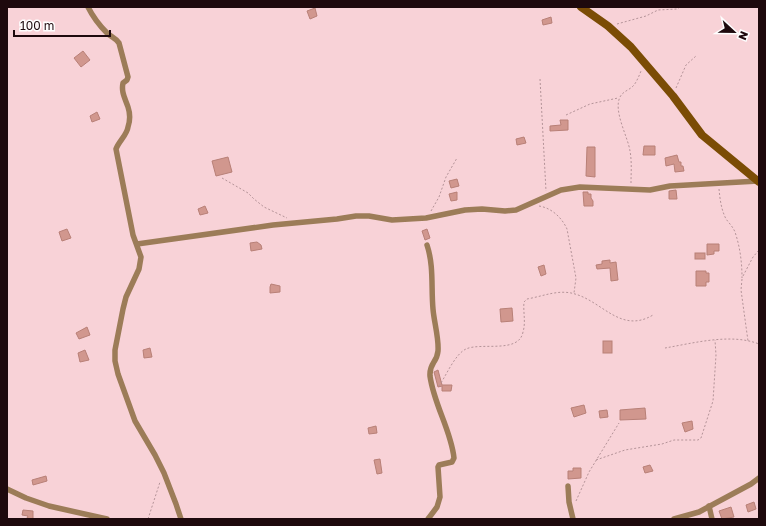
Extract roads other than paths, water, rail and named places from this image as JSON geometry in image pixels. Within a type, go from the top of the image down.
[{"type":"main road","points":[[581,7],[608,26],[631,47],[673,96],[702,135],[758,182]]},
{"type":"street","points":[[88,7],[96,22],[109,35],[117,40],[125,62],[128,77],[127,80],[123,82],[123,92],[129,110],[128,128],[116,149],[131,226],[140,252],[141,263],[122,309],[115,350],[115,361],[118,374],[135,421],[164,473],[180,519]]},
{"type":"street","points":[[137,244],[273,225],[356,216],[369,216],[387,220],[426,218],[465,210],[516,210],[560,190],[580,187],[650,190],[670,186],[758,182]]},
{"type":"street","points":[[427,245],[430,256],[433,306],[438,350],[430,369],[434,393],[447,431],[454,458],[452,462],[439,465],[438,467],[440,497],[437,507],[428,519]]},
{"type":"street","points":[[674,519],[699,512],[751,484],[759,478]]},
{"type":"street","points":[[568,486],[573,519]]},
{"type":"street","points":[[7,489],[26,498],[49,506],[107,519]]},
{"type":"street","points":[[709,506],[712,519]]}]
